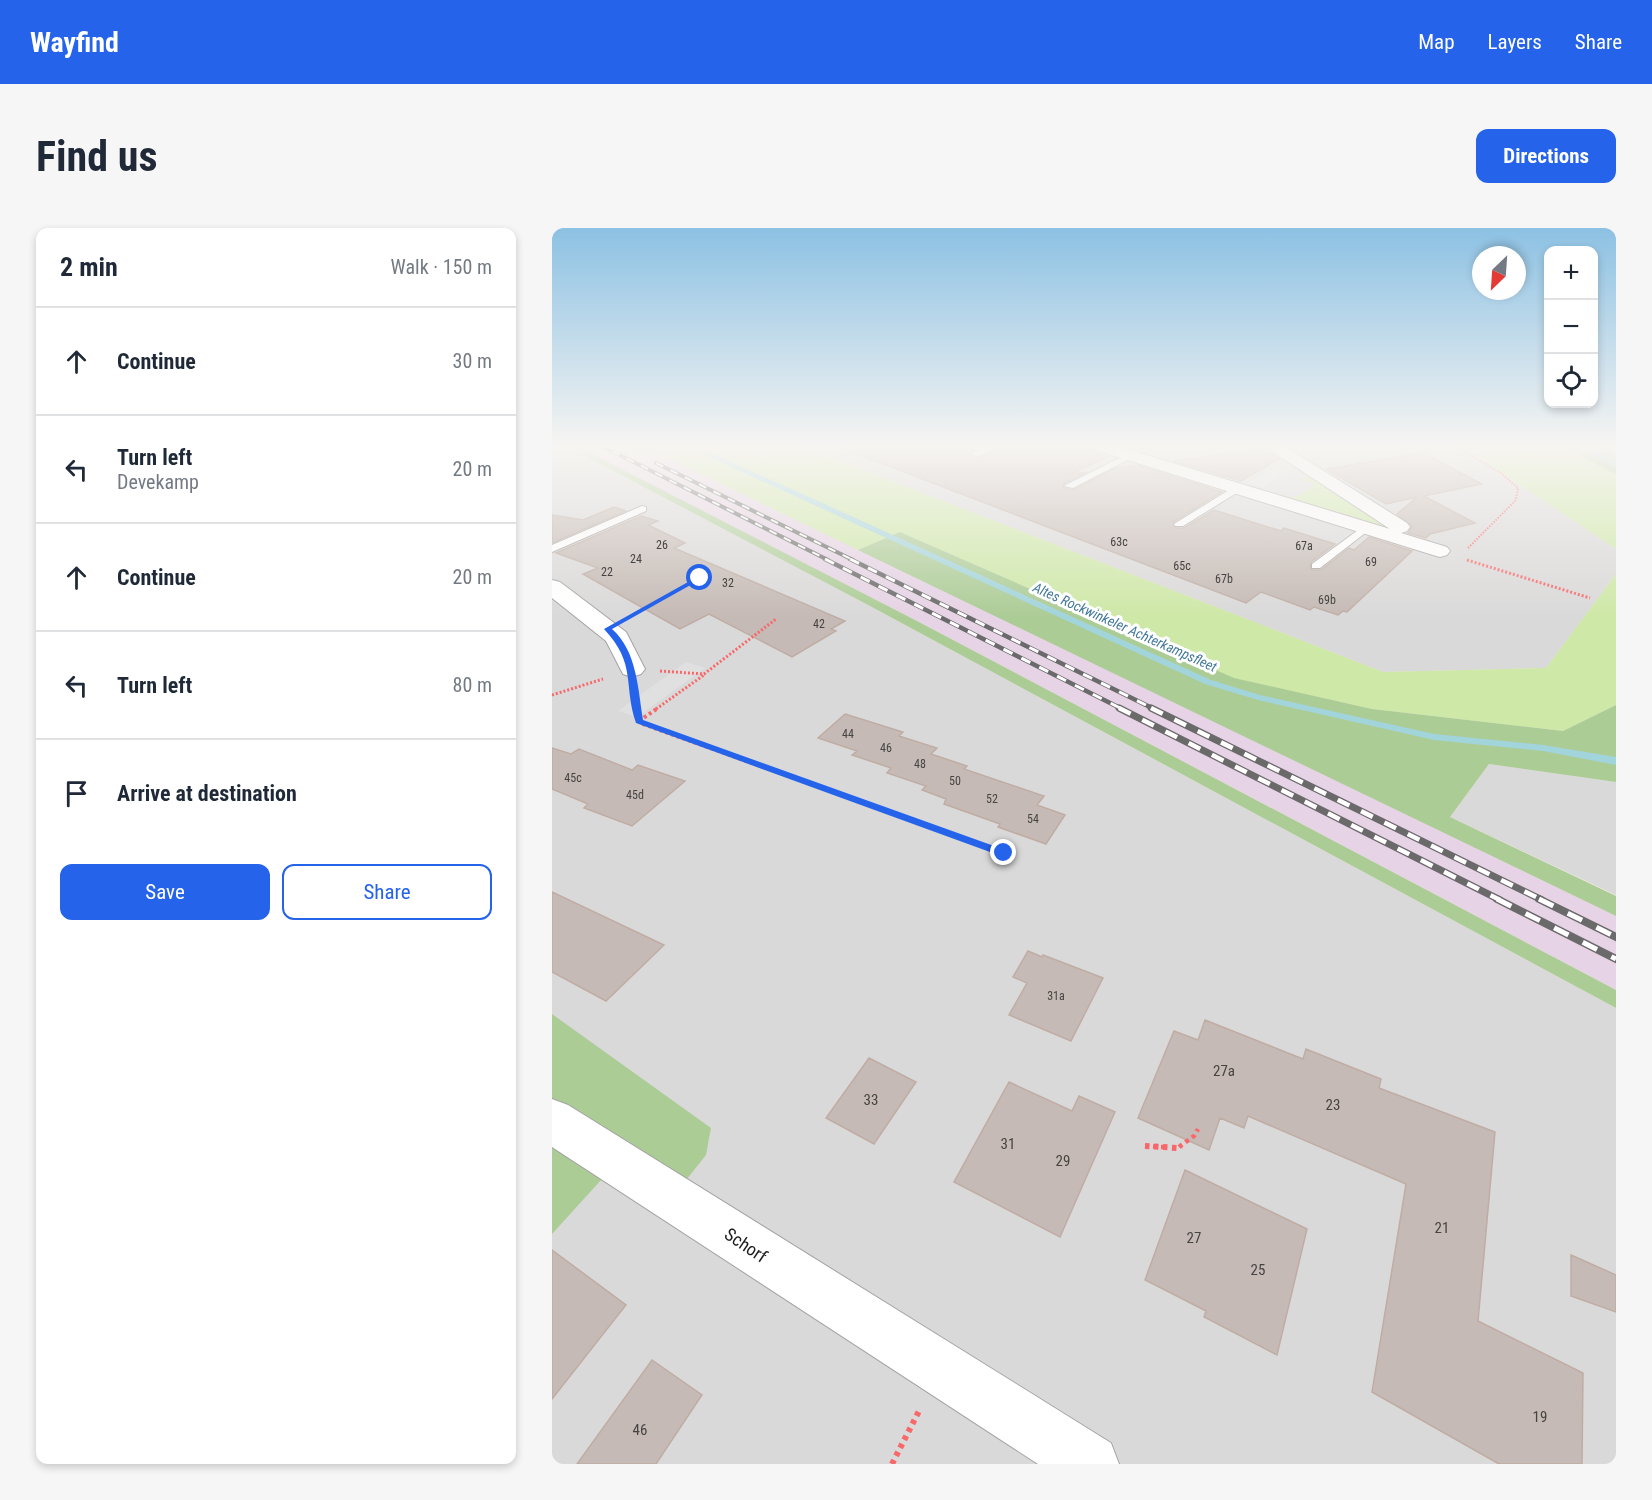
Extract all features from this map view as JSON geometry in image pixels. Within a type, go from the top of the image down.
[{"type":"street","points":[[1279,502],[1440,551],[1359,502]]},
{"type":"street","points":[[552,587],[617,638],[632,669]]},
{"type":"street","name":"Schorf","points":[[552,1121],[1090,1464]]},
{"type":"lane","points":[[1179,524],[1217,502]]},
{"type":"lane","points":[[552,549],[642,509]]},
{"type":"lane","points":[[1316,567],[1365,528]]},
{"type":"path","points":[[1467,549],[1514,502]]},
{"type":"path","points":[[1459,557],[1590,598]]},
{"type":"path","points":[[607,629],[700,578]]},
{"type":"path","points":[[639,721],[776,619]]},
{"type":"path","points":[[552,695],[632,669],[704,674]]},
{"type":"path","points":[[632,669],[639,721]]},
{"type":"path","points":[[639,721],[1004,853]]},
{"type":"path","points":[[1145,1146],[1178,1148],[1194,1136],[1197,1129]]},
{"type":"path","points":[[892,1464],[940,1370]]},
{"type":"shaded area","points":[[552,502],[672,502],[1616,1008],[1616,1464],[552,1464]]},
{"type":"shaded area","points":[[685,502],[760,502],[1616,916],[1616,990],[917,621]]},
{"type":"shaded area","points":[[945,502],[1545,502],[1616,549],[1616,574],[1546,668],[1383,672]]},
{"type":"shaded area","points":[[686,662],[705,668],[637,717],[618,711]]},
{"type":"shaded area","points":[[1489,764],[1616,782],[1616,895],[1450,817]]},
{"type":"green space","points":[[672,502],[685,502],[917,621],[1616,990],[1616,1008]]},
{"type":"green space","points":[[758,502],[945,502],[1383,672],[1546,668],[1616,574],[1616,705],[1563,731],[1372,709],[1233,678],[900,532],[858,550]]},
{"type":"green space","points":[[1294,502],[1353,502],[1411,537]]},
{"type":"green space","points":[[1545,502],[1616,502],[1616,549]]},
{"type":"green space","points":[[900,532],[1234,678],[1372,709],[1563,731],[1616,705],[1616,782],[1489,764],[1450,817],[1616,896],[1616,916],[858,550]]},
{"type":"green space","points":[[552,1014],[711,1128],[706,1155],[687,1179],[652,1182],[552,1117]]},
{"type":"green space","points":[[552,1131],[612,1168],[552,1234]]},
{"type":"building","points":[[982,502],[1206,502],[1173,522],[1175,528],[1184,528],[1214,510],[1281,531],[1284,528],[1335,544],[1311,562],[1312,570],[1321,570],[1349,548],[1354,550],[1369,537],[1412,551],[1347,612],[1343,611],[1338,615],[1314,607],[1310,610],[1261,592],[1246,603]]},
{"type":"building","points":[[1411,502],[1435,502],[1475,523],[1430,534],[1426,538],[1408,533],[1412,526],[1397,514]]},
{"type":"building","points":[[614,507],[626,511],[552,543],[552,515],[583,520]]},
{"type":"building","points":[[641,516],[658,521],[648,525],[685,543],[674,548],[845,621],[831,629],[836,631],[792,657],[709,614],[680,629],[583,574],[598,568],[556,553]]},
{"type":"building","points":[[845,714],[903,732],[899,736],[937,748],[931,754],[967,766],[964,769],[1044,796],[1037,805],[1065,815],[1046,844],[998,827],[1000,824],[944,804],[946,799],[922,790],[926,786],[887,773],[891,768],[852,755],[857,751],[818,738]]},
{"type":"building","points":[[552,748],[571,754],[579,749],[632,770],[638,765],[685,781],[632,826],[584,808],[588,804],[552,789]]},
{"type":"building","points":[[552,892],[664,945],[606,1001],[552,972]]},
{"type":"building","points":[[1028,951],[1103,978],[1071,1041],[1009,1015],[1027,983],[1013,977]]},
{"type":"building","points":[[1205,1020],[1303,1059],[1306,1049],[1381,1079],[1379,1088],[1495,1132],[1478,1321],[1583,1373],[1582,1464],[1499,1464],[1372,1392],[1406,1184],[1248,1116],[1244,1128],[1220,1118],[1209,1150],[1138,1118],[1174,1031],[1198,1040]]},
{"type":"building","points":[[869,1058],[916,1082],[874,1144],[826,1118]]},
{"type":"building","points":[[1009,1082],[1072,1111],[1079,1096],[1115,1112],[1060,1237],[954,1182]]},
{"type":"building","points":[[1185,1170],[1307,1229],[1277,1355],[1204,1317],[1206,1311],[1145,1280]]},
{"type":"building","points":[[552,1250],[626,1305],[552,1399]]},
{"type":"building","points":[[1571,1255],[1616,1275],[1616,1312],[1571,1296]]},
{"type":"building","points":[[652,1360],[702,1395],[656,1464],[577,1464]]},
{"type":"waterway","name":"Altes Rockwinkeler Achterkampsfleet","points":[[815,502],[1208,682],[1258,697],[1434,737],[1543,748],[1616,761]]},
{"type":"railway","points":[[712,502],[828,560]]},
{"type":"railway","points":[[735,502],[853,560]]},
{"type":"railway","points":[[825,559],[1122,709]]},
{"type":"railway","points":[[850,559],[1154,709]]},
{"type":"railway","points":[[1119,708],[1500,900]]},
{"type":"railway","points":[[1151,708],[1542,900]]},
{"type":"railway","points":[[1497,899],[1616,959]]},
{"type":"railway","points":[[1539,899],[1616,937]]},
{"type":"route","points":[[700,578],[607,629],[617,638],[632,669],[639,721],[1004,853]]}]
